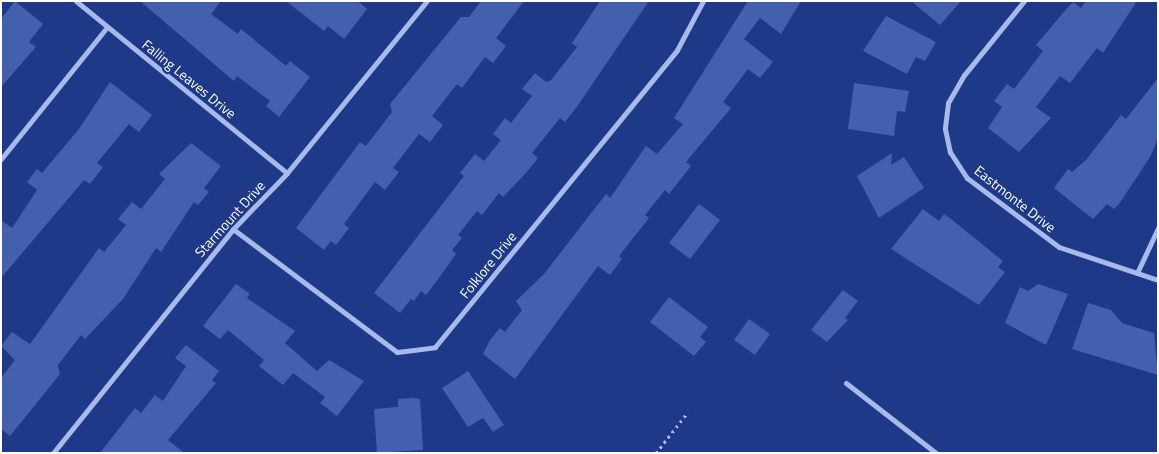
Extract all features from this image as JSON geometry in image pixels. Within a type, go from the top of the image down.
[{"type":"street","name":"Falling Leaves Drive","points":[[76,1],[287,173]]},
{"type":"street","name":"Starmount Drive","points":[[53,453],[232,229],[287,173],[427,1]]},
{"type":"street","name":"Folklore Drive","points":[[232,229],[397,352],[435,347],[677,50],[703,1]]},
{"type":"street","name":"Eastmonte Drive","points":[[1024,1],[964,76],[948,103],[945,129],[950,152],[968,178],[1037,233],[1059,247],[1158,280]]},
{"type":"street","points":[[1,159],[107,26]]},
{"type":"street","points":[[1137,274],[1158,228]]},
{"type":"street","points":[[846,383],[936,453]]},
{"type":"path","points":[[656,453],[688,412]]},
{"type":"building","points":[[15,1],[43,24],[29,42],[36,47],[1,87],[1,19]]},
{"type":"building","points":[[140,1],[221,1],[211,14],[238,34],[241,29],[286,66],[290,61],[310,77],[279,117],[266,106],[270,101],[237,76],[234,81]]},
{"type":"building","points":[[286,1],[358,1],[367,9],[344,39],[328,26],[324,31]]},
{"type":"building","points":[[481,1],[524,1],[496,38],[506,46],[493,63],[485,57],[462,88],[457,84],[432,116],[443,125],[430,142],[419,134],[393,168],[399,172],[385,190],[375,182],[344,224],[349,228],[336,245],[331,241],[324,250],[296,228],[360,142],[366,146],[392,112],[390,104],[461,17],[469,17]]},
{"type":"building","points":[[600,1],[649,1],[576,108],[565,122],[560,118],[532,153],[538,158],[503,197],[499,193],[482,215],[477,211],[458,235],[462,238],[452,250],[456,254],[436,282],[426,295],[421,291],[414,301],[411,299],[400,313],[374,293],[464,176],[460,173],[475,154],[484,161],[501,140],[493,134],[505,118],[511,123],[532,96],[522,89],[535,73],[546,82],[551,80],[577,47],[572,43]]},
{"type":"building","points":[[748,1],[801,1],[781,34],[760,18],[744,39],[773,62],[760,78],[748,69],[723,102],[731,108],[686,162],[691,166],[669,194],[665,190],[645,215],[649,218],[619,256],[622,259],[610,275],[598,266],[515,379],[483,354],[490,340],[500,328],[505,332],[522,310],[516,301],[544,274],[606,194],[610,198],[646,146],[657,154],[683,124],[674,118]]},
{"type":"building","points":[[911,1],[961,1],[940,25]]},
{"type":"building","points":[[1086,1],[1137,1],[1103,53],[1097,48],[1070,83],[1060,76],[1036,107],[1051,118],[1019,152],[988,128],[1002,107],[994,101],[1007,84],[1014,89],[1043,51],[1036,45],[1068,7],[1073,2],[1081,8]]},
{"type":"building","points":[[886,16],[936,42],[925,61],[916,57],[907,74],[863,51]]},
{"type":"building","points":[[1158,78],[1158,139],[1150,157],[1119,204],[1114,209],[1107,204],[1093,219],[1054,188],[1068,169],[1072,172],[1086,160],[1121,115],[1126,119]]},
{"type":"building","points":[[110,82],[152,115],[139,132],[129,124],[97,163],[103,167],[90,184],[84,180],[1,278],[1,220],[12,228],[37,190],[27,182],[37,169],[42,173],[79,129]]},
{"type":"building","points":[[854,83],[909,91],[905,112],[897,111],[894,136],[848,129]]},
{"type":"building","points":[[191,143],[221,166],[204,188],[209,192],[198,205],[194,202],[161,252],[156,248],[123,299],[85,339],[81,335],[58,365],[60,374],[10,436],[1,429],[1,378],[15,360],[1,346],[12,332],[30,344],[99,248],[104,252],[126,225],[118,219],[132,202],[141,209],[165,179],[159,174]]},
{"type":"building","points":[[892,153],[891,165],[904,157],[924,188],[879,218],[857,176]]},
{"type":"building","points":[[699,204],[720,220],[690,259],[669,243]]},
{"type":"building","points":[[923,209],[939,221],[944,214],[1003,261],[998,267],[1005,272],[979,305],[891,249]]},
{"type":"building","points":[[236,284],[250,294],[247,298],[295,331],[285,343],[317,371],[329,360],[364,381],[337,416],[320,403],[325,397],[293,373],[283,385],[259,366],[264,360],[228,330],[220,339],[203,326]]},
{"type":"building","points":[[1038,284],[1068,294],[1046,345],[1005,323],[1020,287],[1028,291]]},
{"type":"building","points":[[843,290],[858,301],[845,318],[848,320],[827,342],[811,330]]},
{"type":"building","points":[[669,297],[708,327],[700,337],[706,342],[694,356],[650,322]]},
{"type":"building","points":[[1088,303],[1111,310],[1122,323],[1154,333],[1158,375],[1072,349]]},
{"type":"building","points":[[749,319],[770,334],[755,355],[734,340]]},
{"type":"building","points":[[186,345],[219,371],[212,380],[216,383],[168,440],[184,453],[100,453],[135,408],[141,413],[155,395],[163,401],[186,366],[175,358]]},
{"type":"building","points":[[468,371],[504,425],[493,432],[483,418],[468,427],[442,388]]},
{"type":"building","points":[[398,399],[420,399],[423,450],[377,453],[374,409],[398,407]]}]
